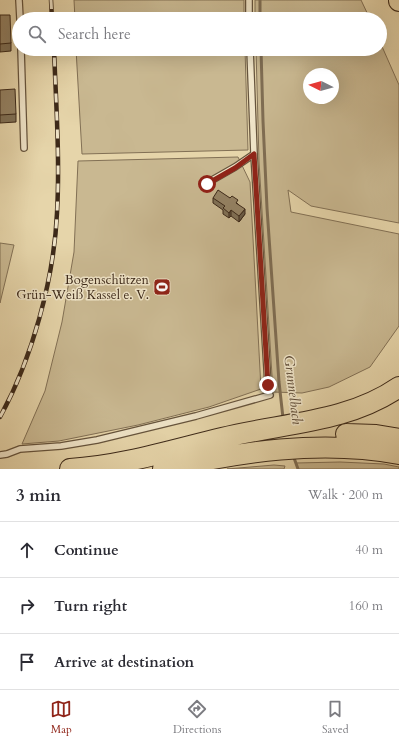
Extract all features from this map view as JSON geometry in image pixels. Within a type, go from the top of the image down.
[{"type":"highway","points":[[308,434],[322,419],[364,406],[399,387]]},
{"type":"highway","points":[[308,434],[350,447],[399,454]]},
{"type":"highway","points":[[70,469],[94,467],[203,444],[222,438],[265,438],[308,434],[376,436],[399,439]]},
{"type":"highway","points":[[163,469],[246,452],[265,438]]},
{"type":"lane","points":[[19,0],[20,12]]},
{"type":"lane","points":[[249,0],[249,12]]},
{"type":"lane","points":[[21,56],[24,148]]},
{"type":"lane","points":[[250,56],[254,154],[268,385]]},
{"type":"lane","points":[[207,184],[235,168],[254,154]]},
{"type":"lane","points":[[0,455],[20,449],[61,446],[97,440],[196,416],[270,395]]},
{"type":"shaded area","points":[[74,0],[244,0],[244,12],[75,12]]},
{"type":"shaded area","points":[[255,0],[361,0],[367,12],[255,12]]},
{"type":"shaded area","points":[[76,56],[245,56],[248,150],[82,154]]},
{"type":"shaded area","points":[[256,56],[386,56],[399,85],[399,223],[311,206],[288,190],[291,212],[399,234],[399,326],[370,367],[329,387],[302,393],[273,392],[259,161]]},
{"type":"shaded area","name":"Bogenschützen Grün-Weiß Kassel e. V.","points":[[238,157],[250,182],[261,389],[209,407],[138,425],[59,441],[22,444],[45,391],[62,322],[74,252],[78,161]]},
{"type":"shaded area","points":[[0,243],[14,245],[0,303]]},
{"type":"shaded area","points":[[340,462],[384,464],[399,467],[399,469],[298,469],[296,463]]},
{"type":"shaded area","points":[[274,465],[285,466],[284,469],[227,469]]},
{"type":"building","points":[[0,15],[10,15],[11,43],[0,44]]},
{"type":"building","points":[[15,89],[16,114],[0,115],[0,90]]},
{"type":"building","points":[[218,190],[230,198],[232,196],[238,200],[236,203],[245,209],[239,216],[231,210],[229,213],[223,208],[225,206],[213,198]]},
{"type":"waterway","name":"Grunnelbach","points":[[260,0],[260,12]]},
{"type":"waterway","name":"Grunnelbach","points":[[261,56],[267,208],[279,382],[283,418]]},
{"type":"waterway","name":"Grunnelbach","points":[[293,455],[298,469]]},
{"type":"railway","points":[[51,0],[52,12]]},
{"type":"railway","points":[[0,417],[12,394],[31,344],[46,291],[51,265],[57,213],[58,172],[54,56]]},
{"type":"place","name":"Bogenschützen Grün-Weiß Kassel e. V.","points":[[162,287]]},
{"type":"route","points":[[207,184],[235,168],[254,154],[268,385]]}]
